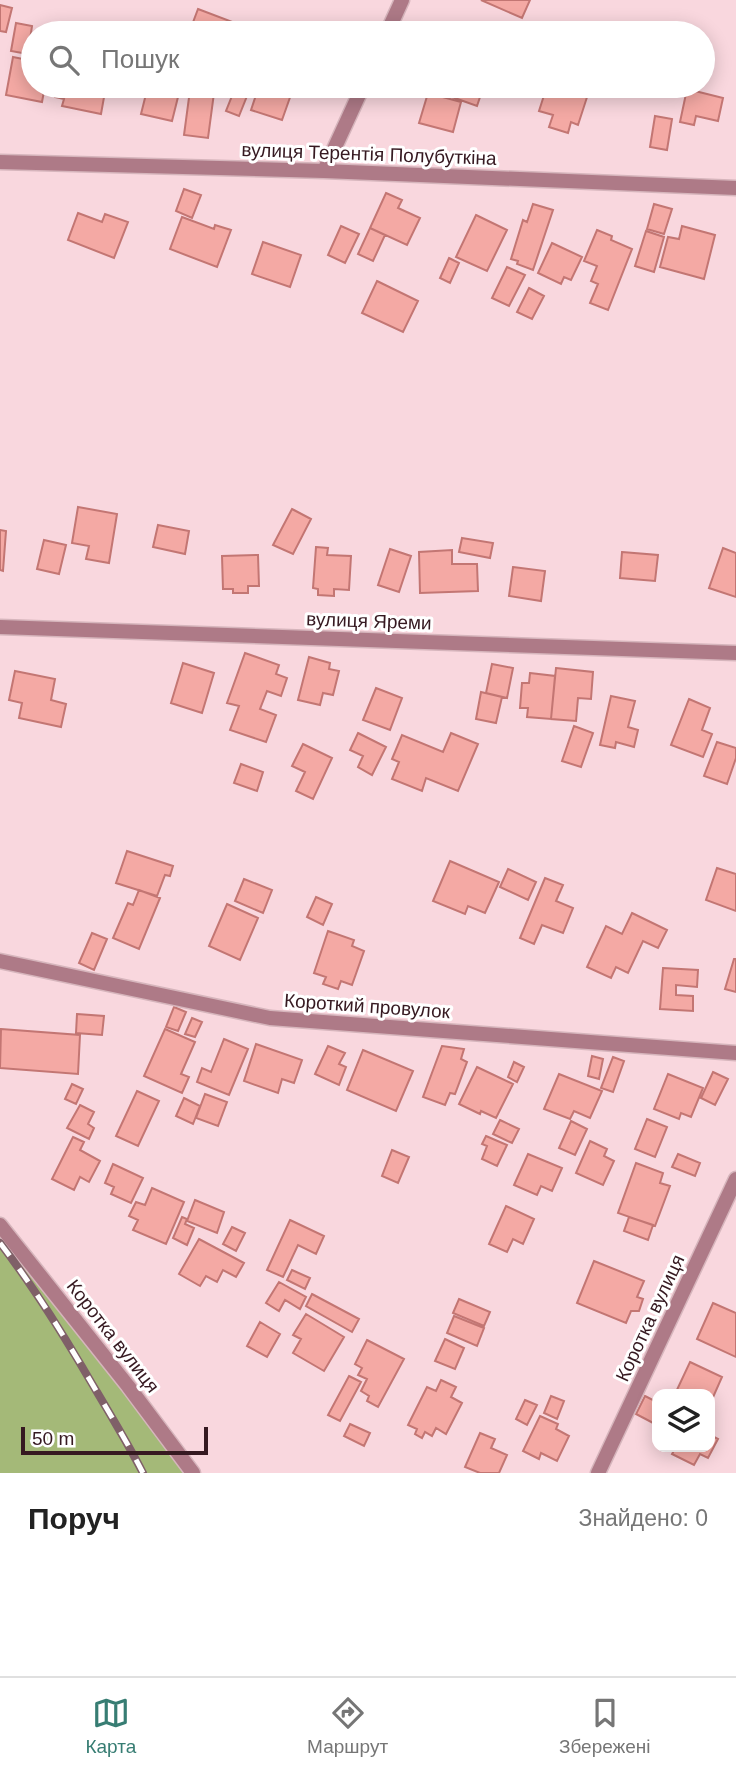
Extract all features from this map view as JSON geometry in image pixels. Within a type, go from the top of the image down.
[{"type":"street","points":[[392,21],[402,0]]},
{"type":"street","points":[[324,171],[357,98]]},
{"type":"street","name":"вулиця Терентія Полубуткіна","points":[[0,162],[324,171],[736,188]]},
{"type":"street","name":"вулиця Яреми","points":[[0,627],[736,653]]},
{"type":"street","name":"Короткий провулок","points":[[0,961],[270,1018],[736,1053]]},
{"type":"street","name":"Коротка вулиця","points":[[598,1473],[736,1179]]},
{"type":"street","name":"Коротка вулиця","points":[[0,1225],[128,1386],[193,1473]]},
{"type":"green space","points":[[0,1225],[193,1473],[0,1473]]},
{"type":"building","points":[[481,0],[530,0],[522,18]]},
{"type":"building","points":[[0,5],[12,8],[6,32],[0,31]]},
{"type":"building","points":[[198,9],[230,21],[194,21]]},
{"type":"building","points":[[16,23],[21,24],[21,53],[11,51]]},
{"type":"building","points":[[13,57],[21,59],[21,98],[6,95]]},
{"type":"building","points":[[21,98],[43,98],[42,102]]},
{"type":"building","points":[[60,98],[104,98],[101,114],[62,106],[64,99]]},
{"type":"building","points":[[145,98],[178,98],[172,121],[141,114]]},
{"type":"building","points":[[189,98],[213,98],[208,138],[184,135]]},
{"type":"building","points":[[231,98],[246,98],[239,116],[226,111]]},
{"type":"building","points":[[255,98],[290,98],[282,120],[251,110]]},
{"type":"building","points":[[426,98],[446,98],[461,102],[453,132],[419,123]]},
{"type":"building","points":[[455,98],[480,98],[477,106]]},
{"type":"building","points":[[543,98],[587,98],[578,125],[571,122],[568,133],[549,127],[553,115],[539,111]]},
{"type":"building","points":[[685,98],[723,98],[718,121],[696,116],[694,125],[680,122]]},
{"type":"building","points":[[655,116],[672,119],[667,150],[650,147]]},
{"type":"building","points":[[184,189],[201,195],[192,218],[176,211]]},
{"type":"building","points":[[386,193],[402,200],[398,208],[420,218],[407,245],[370,228]]},
{"type":"building","points":[[533,204],[553,210],[533,270],[511,259],[523,220],[527,222]]},
{"type":"building","points":[[654,204],[672,209],[664,234],[647,229]]},
{"type":"building","points":[[78,213],[102,222],[105,214],[128,222],[114,258],[68,240]]},
{"type":"building","points":[[476,215],[507,230],[487,271],[456,257]]},
{"type":"building","points":[[182,217],[214,229],[215,225],[231,230],[217,267],[170,249]]},
{"type":"building","points":[[341,226],[359,234],[345,263],[328,255]]},
{"type":"building","points":[[682,226],[715,235],[704,279],[660,267],[668,237],[679,239]]},
{"type":"building","points":[[370,228],[385,235],[373,261],[358,254]]},
{"type":"building","points":[[597,230],[612,236],[611,240],[632,249],[608,310],[590,303],[598,284],[591,281],[597,266],[584,261]]},
{"type":"building","points":[[646,231],[664,237],[654,272],[635,266]]},
{"type":"building","points":[[263,242],[301,255],[290,287],[252,274]]},
{"type":"building","points":[[552,243],[582,257],[571,280],[564,277],[561,284],[538,273]]},
{"type":"building","points":[[449,258],[459,263],[450,283],[440,278]]},
{"type":"building","points":[[507,267],[525,275],[509,306],[492,298]]},
{"type":"building","points":[[377,281],[418,301],[403,332],[362,313]]},
{"type":"building","points":[[529,288],[544,296],[532,319],[517,312]]},
{"type":"building","points":[[78,507],[117,514],[109,563],[86,559],[89,546],[72,543]]},
{"type":"building","points":[[292,509],[311,519],[293,554],[273,545]]},
{"type":"building","points":[[158,525],[189,531],[185,554],[153,547]]},
{"type":"building","points":[[0,530],[6,531],[3,571],[0,570]]},
{"type":"building","points":[[462,538],[493,543],[490,558],[459,552]]},
{"type":"building","points":[[44,540],[66,545],[59,574],[37,569]]},
{"type":"building","points":[[316,547],[328,548],[327,555],[351,556],[349,590],[334,589],[334,596],[318,595],[318,589],[313,588]]},
{"type":"building","points":[[723,548],[736,553],[736,597],[709,588]]},
{"type":"building","points":[[390,549],[411,556],[399,592],[378,585]]},
{"type":"building","points":[[452,550],[452,564],[477,564],[478,591],[420,593],[419,552]]},
{"type":"building","points":[[622,552],[658,555],[655,581],[620,578]]},
{"type":"building","points":[[258,555],[259,586],[248,586],[248,593],[233,593],[233,589],[223,589],[222,556]]},
{"type":"building","points":[[513,567],[545,571],[541,601],[509,596]]},
{"type":"building","points":[[245,653],[279,665],[276,674],[287,678],[281,696],[267,691],[260,709],[276,715],[266,742],[230,730],[239,706],[227,703]]},
{"type":"building","points":[[309,657],[330,663],[329,669],[339,671],[333,695],[323,693],[320,705],[298,700]]},
{"type":"building","points":[[183,663],[214,673],[202,713],[171,703]]},
{"type":"building","points":[[492,664],[513,668],[507,698],[486,693]]},
{"type":"building","points":[[556,668],[593,672],[591,699],[578,698],[576,721],[551,719]]},
{"type":"building","points":[[15,671],[55,679],[51,700],[66,704],[61,727],[19,718],[22,703],[9,700]]},
{"type":"building","points":[[530,673],[555,676],[551,719],[527,717],[528,708],[520,708],[522,683],[529,683]]},
{"type":"building","points":[[376,688],[402,698],[390,730],[363,720]]},
{"type":"building","points":[[481,692],[502,697],[496,723],[476,719]]},
{"type":"building","points":[[611,696],[635,701],[628,727],[638,730],[634,747],[616,742],[615,748],[600,745]]},
{"type":"building","points":[[689,699],[710,708],[702,730],[712,734],[703,757],[671,745]]},
{"type":"building","points":[[574,726],[593,733],[581,767],[562,761]]},
{"type":"building","points":[[358,733],[386,747],[372,775],[358,767],[363,756],[350,750]]},
{"type":"building","points":[[451,733],[478,744],[458,791],[426,778],[422,791],[392,779],[399,762],[392,759],[402,735],[443,752]]},
{"type":"building","points":[[717,742],[736,748],[736,758],[727,784],[704,776]]},
{"type":"building","points":[[303,744],[332,758],[313,799],[296,791],[305,772],[292,766]]},
{"type":"building","points":[[241,764],[263,772],[257,791],[234,783]]},
{"type":"building","points":[[127,851],[173,866],[170,876],[165,875],[157,896],[116,883]]},
{"type":"building","points":[[450,861],[499,882],[485,913],[468,906],[465,914],[433,901]]},
{"type":"building","points":[[717,868],[736,874],[736,911],[706,900]]},
{"type":"building","points":[[508,869],[536,882],[528,900],[500,887]]},
{"type":"building","points":[[545,878],[563,885],[556,901],[573,908],[563,933],[542,925],[534,944],[520,938]]},
{"type":"building","points":[[244,879],[272,890],[263,913],[235,901]]},
{"type":"building","points":[[139,890],[160,898],[139,949],[113,938],[128,903],[133,905]]},
{"type":"building","points":[[316,897],[332,904],[323,925],[307,917]]},
{"type":"building","points":[[227,904],[258,918],[240,960],[209,946]]},
{"type":"building","points":[[632,913],[667,930],[658,948],[643,941],[628,973],[616,967],[611,978],[587,967],[606,926],[622,934]]},
{"type":"building","points":[[328,931],[354,940],[352,946],[364,951],[352,985],[341,981],[338,989],[323,984],[326,977],[314,973]]},
{"type":"building","points":[[92,933],[107,939],[94,970],[79,963]]},
{"type":"building","points":[[736,959],[736,992],[725,989]]},
{"type":"building","points":[[663,968],[698,970],[697,987],[676,985],[676,995],[693,996],[693,1011],[660,1009]]},
{"type":"building","points":[[174,1007],[186,1012],[178,1031],[166,1027]]},
{"type":"building","points":[[77,1014],[104,1016],[102,1035],[76,1033]]},
{"type":"building","points":[[192,1018],[202,1022],[195,1037],[185,1034]]},
{"type":"building","points":[[1,1029],[80,1035],[78,1074],[0,1068]]},
{"type":"building","points":[[165,1029],[195,1042],[181,1074],[189,1077],[182,1093],[144,1076]]},
{"type":"building","points":[[224,1039],[248,1049],[229,1095],[197,1082],[202,1068],[211,1072]]},
{"type":"building","points":[[256,1044],[302,1060],[294,1083],[282,1079],[278,1093],[244,1081]]},
{"type":"building","points":[[328,1046],[345,1053],[339,1064],[346,1067],[339,1085],[315,1074]]},
{"type":"building","points":[[442,1046],[464,1049],[461,1059],[467,1062],[455,1094],[450,1093],[445,1105],[423,1097]]},
{"type":"building","points":[[363,1050],[413,1071],[396,1111],[347,1090]]},
{"type":"building","points":[[592,1056],[603,1059],[599,1079],[588,1076]]},
{"type":"building","points":[[613,1057],[624,1061],[613,1092],[601,1088]]},
{"type":"building","points":[[514,1062],[524,1067],[517,1082],[508,1077]]},
{"type":"building","points":[[477,1067],[513,1084],[496,1118],[459,1104]]},
{"type":"building","points":[[713,1072],[728,1079],[715,1105],[701,1098]]},
{"type":"building","points":[[559,1074],[602,1091],[590,1118],[574,1111],[570,1119],[544,1109]]},
{"type":"building","points":[[668,1074],[703,1088],[691,1117],[681,1113],[679,1119],[654,1109]]},
{"type":"building","points":[[72,1084],[83,1089],[76,1104],[65,1099]]},
{"type":"building","points":[[137,1091],[159,1101],[138,1146],[116,1136]]},
{"type":"building","points":[[205,1094],[227,1102],[218,1126],[196,1118]]},
{"type":"building","points":[[184,1098],[200,1106],[193,1124],[176,1116]]},
{"type":"building","points":[[80,1105],[94,1112],[88,1124],[94,1128],[89,1139],[67,1128]]},
{"type":"building","points":[[647,1119],[667,1127],[655,1157],[635,1149]]},
{"type":"building","points":[[500,1120],[519,1129],[512,1143],[493,1134]]},
{"type":"building","points":[[571,1121],[587,1129],[575,1155],[559,1148]]},
{"type":"building","points":[[486,1136],[507,1145],[497,1166],[482,1159],[487,1146],[482,1144]]},
{"type":"building","points":[[73,1137],[84,1142],[80,1150],[100,1161],[89,1182],[80,1177],[74,1190],[52,1179]]},
{"type":"building","points":[[590,1141],[607,1149],[604,1156],[614,1161],[603,1185],[576,1173]]},
{"type":"building","points":[[392,1150],[409,1157],[398,1183],[382,1176]]},
{"type":"building","points":[[528,1154],[562,1168],[552,1191],[541,1186],[537,1195],[514,1185]]},
{"type":"building","points":[[678,1154],[700,1163],[695,1176],[672,1167]]},
{"type":"building","points":[[636,1163],[663,1173],[660,1183],[670,1186],[655,1226],[618,1213]]},
{"type":"building","points":[[113,1164],[143,1178],[131,1203],[111,1194],[114,1187],[105,1183]]},
{"type":"building","points":[[152,1188],[184,1202],[166,1244],[133,1230],[138,1220],[129,1216],[136,1202],[145,1205]]},
{"type":"building","points":[[195,1200],[224,1212],[217,1233],[187,1221]]},
{"type":"building","points":[[506,1206],[534,1219],[523,1244],[513,1239],[507,1252],[489,1244]]},
{"type":"building","points":[[182,1217],[187,1219],[185,1224],[194,1228],[187,1245],[173,1238]]},
{"type":"building","points":[[629,1217],[653,1225],[648,1240],[624,1231]]},
{"type":"building","points":[[290,1220],[324,1236],[316,1254],[298,1245],[283,1277],[267,1270]]},
{"type":"building","points":[[232,1227],[245,1233],[236,1251],[223,1244]]},
{"type":"building","points":[[199,1239],[244,1263],[236,1277],[223,1270],[217,1282],[206,1276],[200,1286],[179,1274]]},
{"type":"building","points":[[594,1261],[644,1281],[637,1297],[643,1299],[639,1311],[631,1311],[626,1323],[577,1303]]},
{"type":"building","points":[[292,1270],[310,1278],[305,1289],[287,1280]]},
{"type":"building","points":[[279,1282],[306,1297],[300,1309],[285,1300],[279,1311],[266,1303]]},
{"type":"building","points":[[312,1294],[359,1319],[352,1332],[306,1306]]},
{"type":"building","points":[[459,1299],[490,1312],[484,1326],[453,1313]]},
{"type":"building","points":[[713,1303],[736,1313],[736,1357],[697,1339]]},
{"type":"building","points":[[306,1314],[344,1337],[324,1371],[293,1353],[301,1339],[293,1335]]},
{"type":"building","points":[[454,1316],[484,1328],[477,1346],[447,1333]]},
{"type":"building","points":[[260,1322],[280,1334],[267,1357],[247,1346]]},
{"type":"building","points":[[445,1339],[464,1348],[455,1369],[435,1361]]},
{"type":"building","points":[[367,1340],[404,1359],[378,1407],[367,1401],[369,1396],[361,1391],[367,1379],[358,1375],[362,1368],[355,1364]]},
{"type":"building","points":[[690,1362],[722,1377],[715,1393],[715,1389],[677,1389]]},
{"type":"building","points":[[349,1376],[361,1382],[340,1421],[328,1415]]},
{"type":"building","points":[[441,1380],[456,1387],[451,1397],[462,1403],[446,1434],[436,1428],[432,1436],[425,1432],[422,1438],[415,1434],[417,1429],[408,1425],[427,1387],[436,1391]]},
{"type":"building","points":[[551,1396],[564,1401],[557,1419],[544,1413]]},
{"type":"building","points":[[645,1396],[652,1400],[652,1422],[636,1414]]},
{"type":"building","points":[[525,1400],[537,1405],[527,1425],[516,1419]]},
{"type":"building","points":[[540,1416],[558,1424],[556,1429],[569,1436],[557,1461],[541,1453],[539,1459],[523,1451]]},
{"type":"building","points":[[350,1424],[370,1433],[364,1446],[344,1436]]},
{"type":"building","points":[[480,1433],[495,1439],[491,1448],[507,1455],[499,1473],[480,1473],[465,1467]]},
{"type":"building","points":[[711,1452],[708,1458],[700,1454],[694,1465],[672,1454]]},
{"type":"railway","points":[[0,1243],[62,1334],[143,1473]]}]
